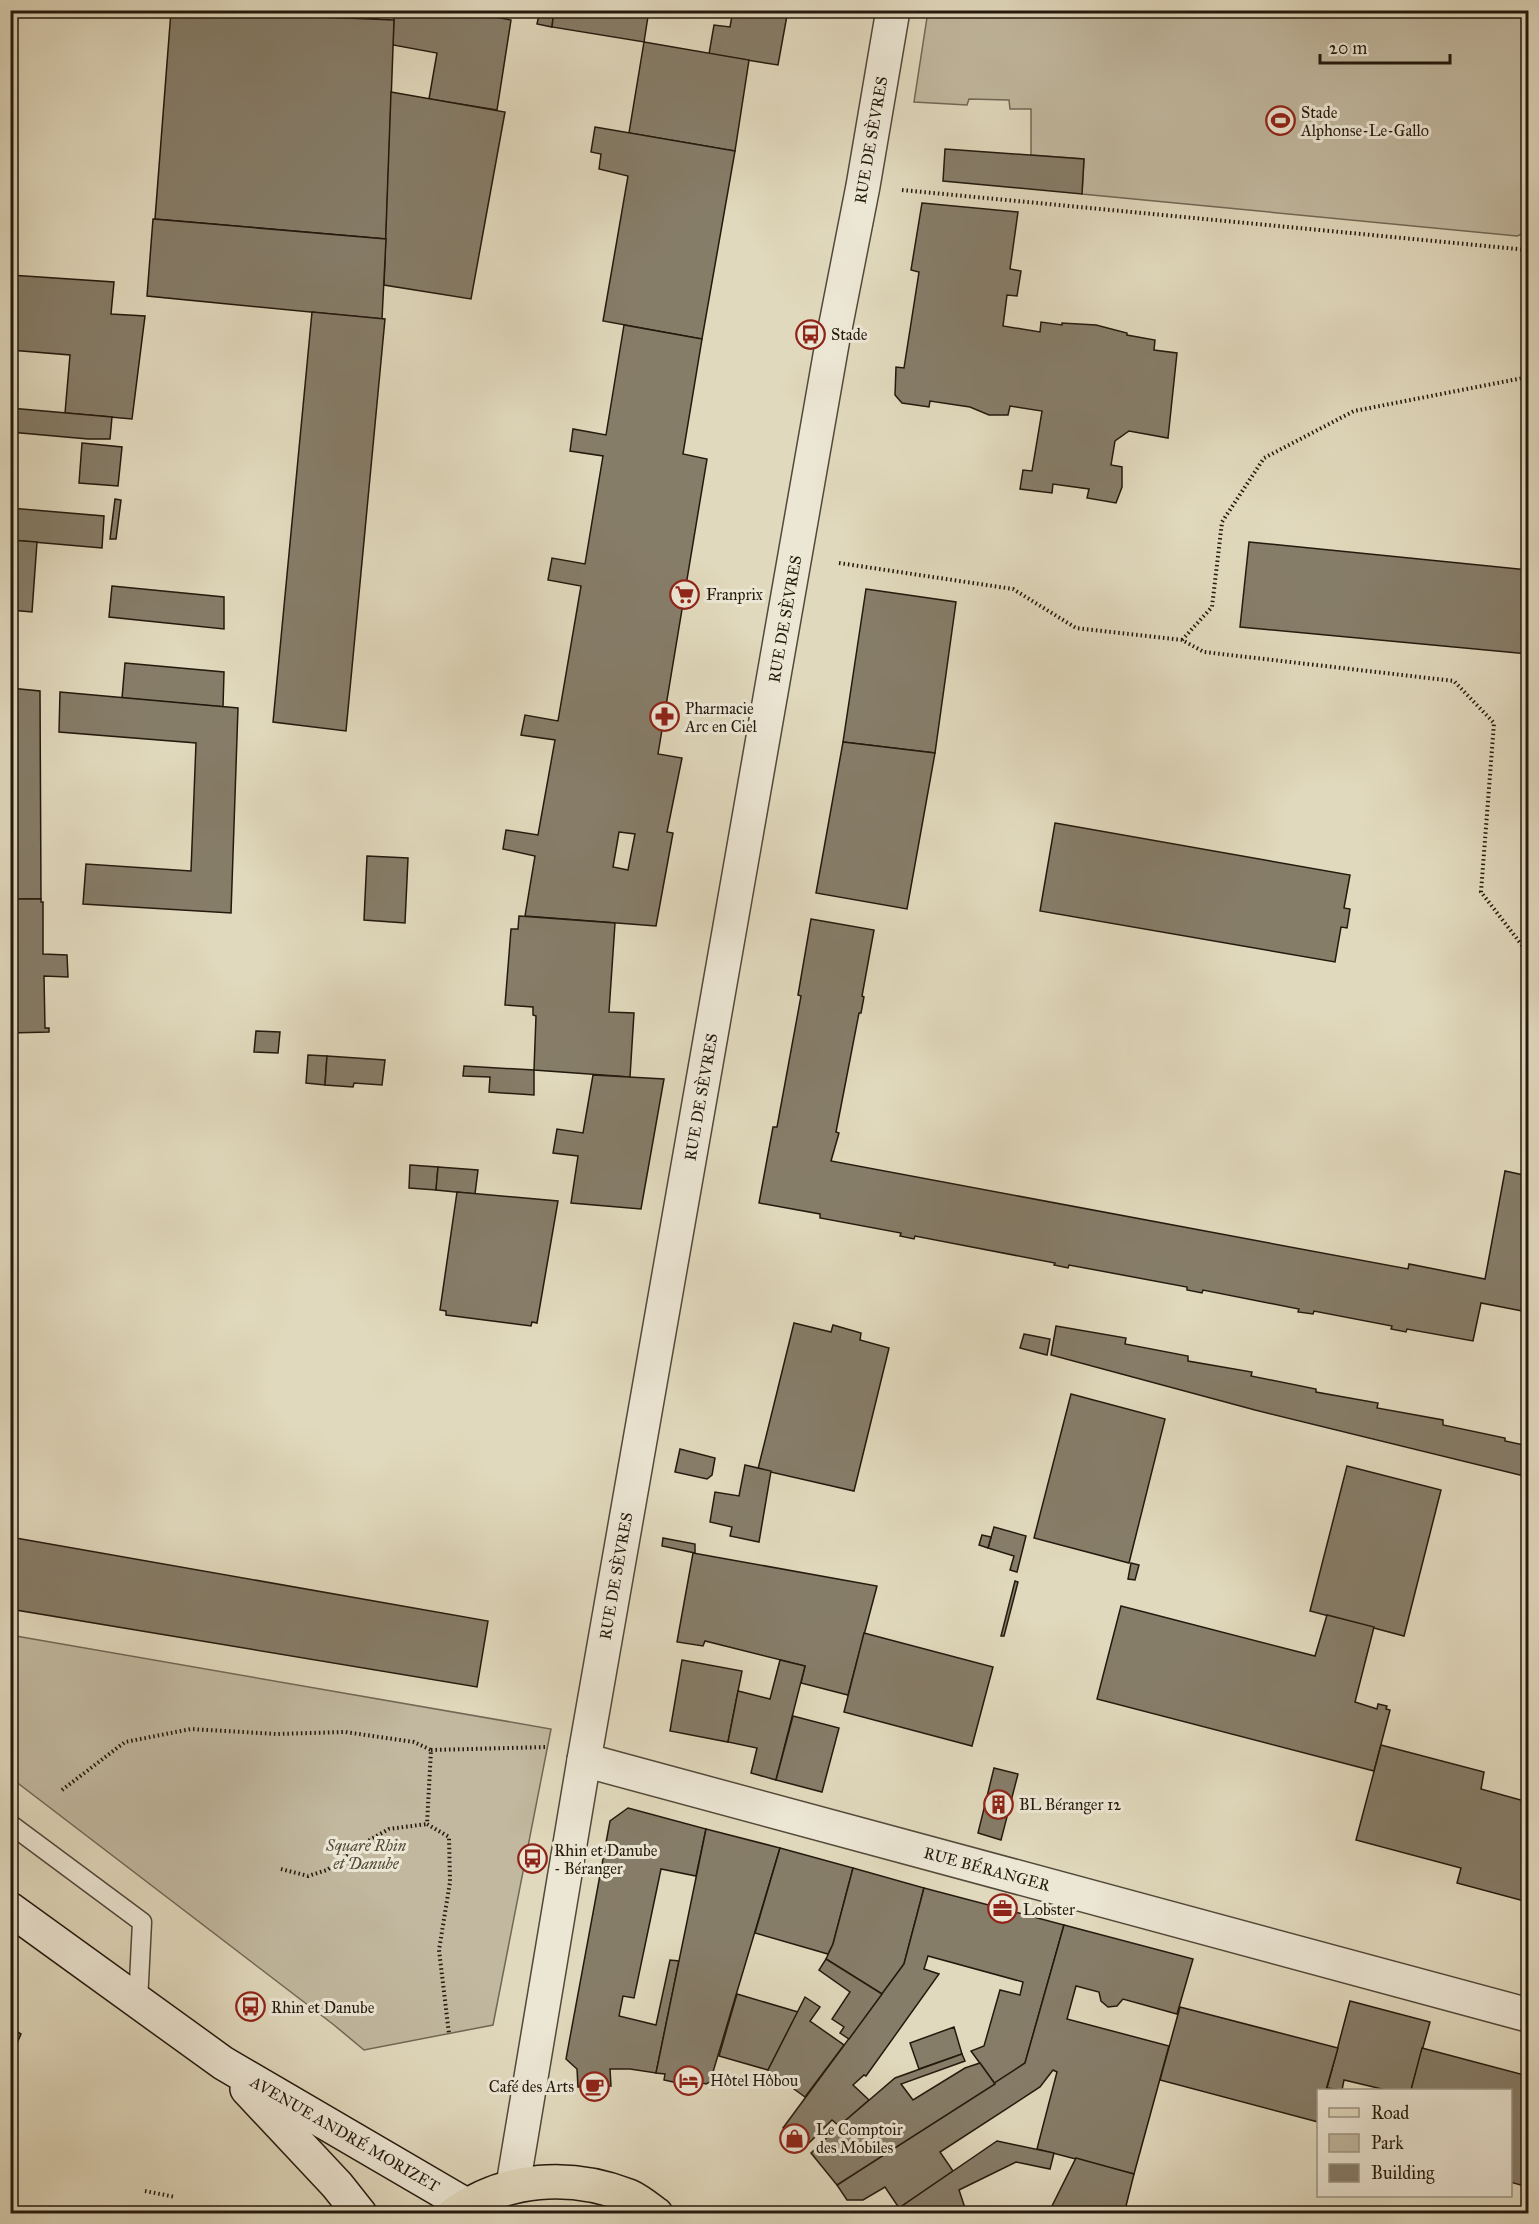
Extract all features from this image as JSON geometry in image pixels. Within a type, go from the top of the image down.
[{"type":"main road","points":[[460,2209],[489,2193],[513,2185],[573,2181],[630,2196],[656,2214]]},
{"type":"street","name":"RUE DE SÈVRES","points":[[513,2185],[584,1760],[832,344],[863,186],[893,10]]},
{"type":"street","name":"RUE BÉRANGER","points":[[584,1760],[1528,2015]]},
{"type":"street","name":"AVENUE ANDRÉ MORIZET","points":[[10,1909],[223,2063],[460,2209]]},
{"type":"street","name":"AVENUE ANDRÉ MORIZET","points":[[223,2063],[360,2214]]},
{"type":"lane","points":[[10,1824],[142,1922],[138,2002]]},
{"type":"path","points":[[863,186],[1528,250]]},
{"type":"path","points":[[1182,639],[1212,607],[1222,522],[1263,458],[1354,411],[1528,377]]},
{"type":"path","points":[[839,563],[1013,589],[1076,628],[1182,639],[1204,652],[1454,681],[1494,723],[1481,892],[1528,953]]},
{"type":"path","points":[[62,1790],[125,1742],[191,1729],[266,1734],[345,1732],[414,1742],[431,1750],[548,1747]]},
{"type":"path","points":[[427,1824],[431,1750]]},
{"type":"path","points":[[281,1869],[308,1876],[327,1870],[366,1842],[389,1829],[427,1824],[449,1837],[450,1882],[439,1950],[449,2034]]},
{"type":"path","points":[[145,2191],[175,2197]]},
{"type":"green space","name":"Stade Alphonse-Le-Gallo","points":[[928,11],[1528,11],[1528,232],[1517,236],[1082,194],[1084,159],[1031,155],[1031,109],[1010,109],[1009,100],[969,99],[967,105],[914,102]]},
{"type":"green space","name":"Square Rhin et Danube","points":[[10,1635],[551,1729],[493,2025],[364,2050],[11,1778]]},
{"type":"building","points":[[356,10],[378,10],[378,19],[356,18]]},
{"type":"building","points":[[394,10],[456,10],[511,20],[497,110],[429,99],[437,53],[393,45]]},
{"type":"building","points":[[540,10],[554,10],[552,27],[537,24]]},
{"type":"building","points":[[554,10],[649,10],[644,42],[552,27]]},
{"type":"building","points":[[733,10],[788,10],[778,65],[709,54],[714,25],[730,27]]},
{"type":"building","points":[[171,11],[394,20],[386,239],[155,219]]},
{"type":"building","points":[[644,42],[749,60],[735,151],[629,133]]},
{"type":"building","points":[[391,92],[505,112],[471,299],[384,285]]},
{"type":"building","points":[[595,127],[735,151],[702,339],[603,321],[628,176],[599,169],[601,154],[591,152]]},
{"type":"building","points":[[945,149],[1084,159],[1082,194],[943,181]]},
{"type":"building","points":[[922,203],[1018,212],[1010,269],[1021,271],[1017,296],[1007,295],[1003,326],[1040,332],[1041,322],[1062,325],[1062,323],[1096,325],[1127,333],[1127,335],[1155,340],[1154,350],[1177,353],[1168,438],[1129,431],[1115,441],[1111,465],[1122,467],[1122,487],[1116,503],[1087,498],[1089,489],[1053,484],[1052,493],[1020,489],[1023,470],[1032,471],[1042,411],[1010,406],[1008,415],[989,415],[970,407],[930,401],[929,407],[902,403],[895,395],[896,367],[904,368],[919,272],[911,270]]},
{"type":"building","points":[[153,219],[386,239],[382,319],[147,296]]},
{"type":"building","points":[[10,275],[114,282],[111,314],[145,316],[132,419],[65,413],[70,355],[10,350]]},
{"type":"building","points":[[312,312],[385,319],[346,731],[273,722]]},
{"type":"building","points":[[624,325],[702,339],[683,454],[707,459],[658,754],[682,758],[667,832],[673,833],[656,926],[525,916],[535,856],[503,849],[506,830],[538,835],[555,740],[521,735],[525,715],[558,721],[581,586],[548,580],[552,558],[585,564],[603,456],[570,451],[573,429],[606,435]],"holes":[[[619,832],[635,834],[628,870],[613,867]]]},
{"type":"building","points":[[10,408],[112,417],[110,439],[10,432]]},
{"type":"building","points":[[82,443],[122,447],[118,486],[79,483]]},
{"type":"building","points":[[115,499],[121,500],[116,539],[110,539]]},
{"type":"building","points":[[10,508],[104,516],[102,548],[10,540]]},
{"type":"building","points":[[10,540],[37,542],[32,612],[10,610]]},
{"type":"building","points":[[1249,542],[1528,570],[1528,654],[1240,627]]},
{"type":"building","points":[[112,586],[224,597],[224,629],[109,617]]},
{"type":"building","points":[[866,589],[956,602],[935,753],[843,742]]},
{"type":"building","points":[[125,663],[224,672],[223,707],[122,698]]},
{"type":"building","points":[[10,688],[40,691],[41,899],[10,899]]},
{"type":"building","points":[[60,692],[238,708],[231,913],[83,904],[86,864],[191,871],[196,743],[59,732]]},
{"type":"building","points":[[843,742],[935,753],[907,909],[816,893]]},
{"type":"building","points":[[1055,823],[1350,875],[1344,908],[1350,909],[1347,928],[1341,927],[1335,962],[1040,911]]},
{"type":"building","points":[[367,856],[408,858],[405,923],[364,920]]},
{"type":"building","points":[[10,899],[41,899],[43,902],[43,954],[67,955],[68,977],[44,976],[45,1028],[49,1028],[49,1032],[10,1033]]},
{"type":"building","points":[[519,916],[615,923],[609,1012],[634,1013],[630,1077],[534,1070],[536,1016],[533,1015],[533,1007],[505,1005],[511,929],[518,929]]},
{"type":"building","points":[[811,919],[874,930],[861,1013],[859,1013],[836,1132],[839,1133],[831,1161],[1408,1269],[1409,1264],[1485,1279],[1505,1171],[1528,1176],[1527,1312],[1481,1303],[1473,1341],[1407,1329],[1406,1332],[1391,1329],[1392,1326],[1314,1311],[1313,1314],[1298,1312],[1299,1309],[1203,1290],[1202,1293],[1187,1290],[1187,1287],[1069,1265],[1068,1268],[1054,1265],[1055,1263],[915,1236],[914,1239],[900,1236],[901,1233],[820,1218],[820,1214],[759,1203],[773,1127],[777,1127],[801,996],[798,995]]},
{"type":"building","points":[[256,1031],[280,1032],[278,1053],[254,1052]]},
{"type":"building","points":[[308,1055],[327,1056],[325,1085],[306,1083]]},
{"type":"building","points":[[327,1056],[385,1060],[382,1085],[354,1083],[353,1087],[325,1085]]},
{"type":"building","points":[[464,1066],[534,1070],[534,1095],[489,1092],[490,1077],[463,1076]]},
{"type":"building","points":[[593,1075],[664,1079],[641,1209],[571,1203],[578,1156],[553,1153],[557,1129],[583,1133]]},
{"type":"building","points":[[410,1165],[438,1167],[436,1190],[409,1188]]},
{"type":"building","points":[[438,1167],[478,1170],[475,1194],[436,1190]]},
{"type":"building","points":[[457,1192],[558,1201],[537,1323],[532,1322],[531,1326],[446,1315],[446,1311],[440,1310]]},
{"type":"building","points":[[794,1323],[831,1332],[833,1325],[861,1333],[860,1340],[889,1348],[854,1491],[758,1469]]},
{"type":"building","points":[[1056,1326],[1126,1338],[1125,1344],[1188,1356],[1188,1361],[1252,1372],[1251,1376],[1316,1389],[1316,1392],[1378,1403],[1377,1408],[1443,1420],[1443,1425],[1505,1438],[1505,1441],[1528,1446],[1528,1477],[1255,1410],[1051,1355]]},
{"type":"building","points":[[1024,1334],[1050,1339],[1047,1355],[1020,1348]]},
{"type":"building","points":[[1071,1394],[1165,1419],[1129,1563],[1034,1538]]},
{"type":"building","points":[[680,1449],[715,1458],[712,1475],[707,1479],[675,1472]]},
{"type":"building","points":[[745,1465],[771,1471],[759,1542],[730,1536],[732,1527],[710,1522],[715,1492],[739,1496]]},
{"type":"building","points":[[1347,1466],[1441,1490],[1404,1636],[1310,1611]]},
{"type":"building","points":[[994,1527],[1026,1536],[1017,1572],[1010,1570],[1014,1556],[988,1548]]},
{"type":"building","points":[[982,1535],[991,1537],[988,1548],[979,1545]]},
{"type":"building","points":[[10,1537],[488,1621],[477,1687],[10,1609]]},
{"type":"building","points":[[663,1538],[695,1544],[695,1553],[662,1546]]},
{"type":"building","points":[[693,1553],[877,1586],[848,1695],[801,1683],[805,1666],[705,1641],[703,1646],[677,1642]]},
{"type":"building","points":[[1131,1563],[1139,1565],[1135,1580],[1128,1579]]},
{"type":"building","points":[[1015,1581],[1018,1582],[1004,1636],[1001,1636]]},
{"type":"building","points":[[1121,1606],[1315,1656],[1327,1615],[1374,1627],[1355,1702],[1377,1709],[1378,1704],[1387,1706],[1386,1709],[1390,1710],[1374,1771],[1097,1699]]},
{"type":"building","points":[[864,1633],[993,1667],[972,1746],[844,1712]]},
{"type":"building","points":[[682,1660],[742,1671],[728,1742],[670,1731]]},
{"type":"building","points":[[780,1660],[805,1666],[776,1780],[751,1773],[757,1748],[728,1742],[738,1691],[770,1699]]},
{"type":"building","points":[[793,1716],[839,1728],[822,1792],[776,1780]]},
{"type":"building","points":[[1381,1745],[1484,1772],[1481,1789],[1528,1802],[1528,1902],[1457,1883],[1461,1868],[1356,1840]]},
{"type":"building","name":"BL Béranger 12","points":[[994,1768],[1018,1774],[1001,1840],[978,1833]]},
{"type":"building","points":[[628,1808],[706,1829],[696,1876],[661,1869],[634,1998],[623,1996],[619,2016],[656,2025],[670,1960],[679,1961],[656,2073],[610,2069],[611,2086],[578,2087],[577,2069],[566,2059],[610,1821]]},
{"type":"building","points":[[706,1829],[780,1848],[710,2082],[706,2084],[679,2077],[678,2083],[664,2080],[665,2074],[656,2073]]},
{"type":"building","points":[[780,1848],[853,1868],[833,1944],[828,1954],[755,1933]]},
{"type":"building","points":[[853,1868],[924,1888],[904,1964],[882,1994],[826,1959],[833,1944]]},
{"type":"building","points":[[924,1888],[1064,1925],[1025,2063],[995,2084],[971,2051],[984,2046],[1000,1990],[1020,1995],[1023,1982],[928,1956],[924,1969],[939,1974],[866,2076],[864,2075],[853,2085],[869,2100],[839,2126],[832,2120],[805,2147],[783,2128],[904,1964]]},
{"type":"building","points":[[1064,1925],[1193,1959],[1177,2014],[1123,1999],[1117,2006],[1108,2007],[1101,2001],[1099,1992],[1076,1986],[1067,2019],[1169,2046],[1134,2174],[1037,2149],[1057,2072],[1053,2070],[1040,2087],[940,2152],[953,2171],[899,2208],[885,2187],[863,2200],[847,2200],[837,2185],[1025,2063]]},
{"type":"building","points":[[826,1959],[882,1994],[849,2039],[840,2033],[844,2027],[832,2019],[850,1992],[819,1970]]},
{"type":"building","points":[[737,1994],[798,2012],[768,2070],[719,2056]]},
{"type":"building","points":[[805,1997],[820,2007],[810,2021],[844,2045],[805,2097],[768,2070]]},
{"type":"building","points":[[1350,2001],[1430,2022],[1411,2089],[1382,2089],[1344,2080],[1342,2089],[1327,2088]]},
{"type":"building","points":[[1180,2007],[1338,2048],[1326,2089],[1317,2089],[1317,2122],[1160,2080]]},
{"type":"building","points":[[10,2027],[21,2034],[10,2059]]},
{"type":"building","points":[[954,2027],[962,2054],[919,2069],[910,2043]]},
{"type":"building","points":[[1422,2048],[1528,2076],[1528,2187],[1512,2183],[1512,2089],[1411,2089]]},
{"type":"building","points":[[962,2054],[965,2061],[901,2084],[913,2100],[965,2068],[980,2063],[995,2084],[837,2185],[811,2153],[895,2078]]},
{"type":"building","points":[[997,2141],[1054,2153],[1050,2169],[1016,2162],[959,2190],[967,2214],[901,2214],[899,2208]]},
{"type":"building","points":[[1076,2158],[1134,2174],[1124,2214],[1048,2214]]},
{"type":"place","name":"Stade Alphonse-Le-Gallo","points":[[1280,121]]},
{"type":"place","name":"Stade","points":[[810,334]]},
{"type":"place","name":"Franprix","points":[[685,594]]},
{"type":"place","name":"Pharmacie Arc en Ciel","points":[[664,717]]},
{"type":"place","name":"BL Béranger 12","points":[[998,1804]]},
{"type":"place","name":"Rhin et Danube - Béranger","points":[[533,1859]]},
{"type":"place","name":"Lobster","points":[[1002,1909]]},
{"type":"place","name":"Rhin et Danube","points":[[250,2007]]},
{"type":"place","name":"Hôtel Hôbou","points":[[689,2080]]},
{"type":"place","name":"Café des Arts","points":[[595,2086]]},
{"type":"place","name":"Le Comptoir des Mobiles","points":[[795,2138]]}]
